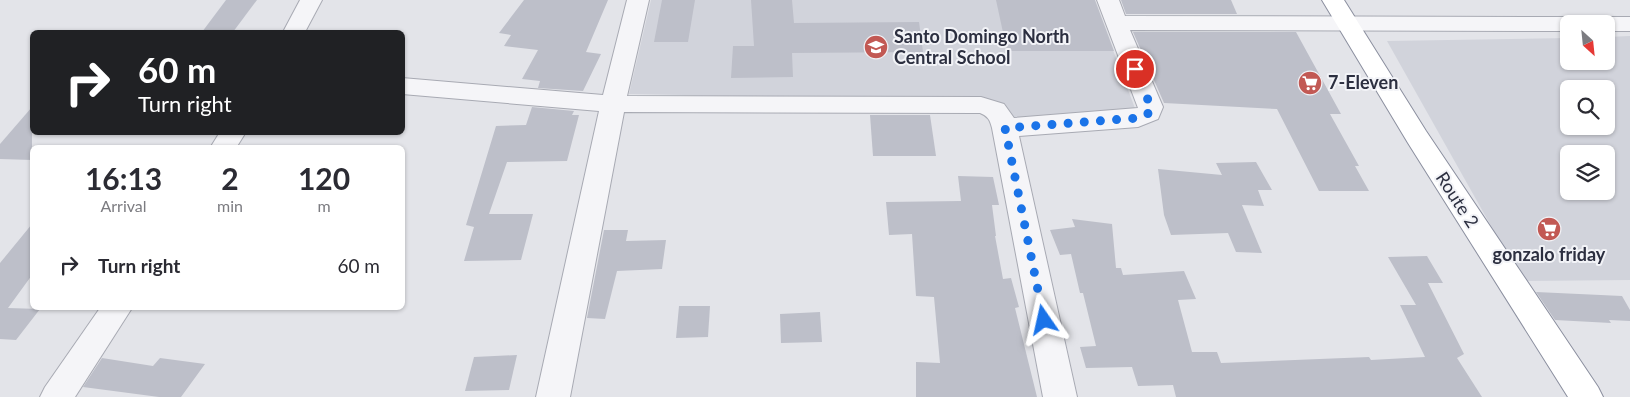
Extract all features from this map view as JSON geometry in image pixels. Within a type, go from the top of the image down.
[{"type":"highway","name":"Route 2","points":[[1333,0],[1417,137],[1586,397]]},
{"type":"street","points":[[295,30],[312,0]]},
{"type":"street","points":[[553,397],[613,104],[638,0]]},
{"type":"street","points":[[1005,128],[1138,118],[1149,113],[1151,107],[1108,0]]},
{"type":"street","points":[[1254,0],[1267,24]]},
{"type":"street","points":[[1261,0],[1267,24]]},
{"type":"street","points":[[1116,23],[1560,24]]},
{"type":"street","points":[[1615,24],[1630,24]]},
{"type":"street","points":[[405,86],[613,104],[981,106],[996,110],[1000,114],[1005,128],[1060,397]]},
{"type":"street","points":[[57,397],[116,310]]},
{"type":"shaded area","name":"Santo Domingo North Central School","points":[[651,0],[1094,0],[1136,111],[1013,119],[991,101],[629,94]]},
{"type":"shaded area","points":[[1630,36],[1630,280],[1522,281],[1387,41],[1560,38],[1560,70],[1615,70],[1615,37]]},
{"type":"building","points":[[226,0],[257,0],[234,30],[204,30]]},
{"type":"building","points":[[524,0],[608,0],[586,52],[601,54],[583,91],[538,88],[540,81],[522,79],[538,50],[504,46],[511,35],[499,33]]},
{"type":"building","points":[[662,0],[695,0],[688,42],[654,42]]},
{"type":"building","points":[[751,0],[792,0],[794,23],[919,22],[923,52],[792,53],[793,77],[731,78],[733,46],[754,46]]},
{"type":"building","points":[[996,0],[1095,0],[1114,51],[1007,51]]},
{"type":"building","points":[[1121,0],[1231,0],[1237,14],[1126,14]]},
{"type":"building","points":[[1133,32],[1296,32],[1341,114],[1330,114],[1359,166],[1355,166],[1369,191],[1319,191],[1277,109],[1164,103]]},
{"type":"building","points":[[532,107],[574,111],[572,115],[579,115],[567,161],[507,162],[489,214],[533,214],[521,260],[464,261],[474,227],[466,225],[496,126],[526,125]]},
{"type":"building","points":[[30,109],[32,145],[30,145],[30,160],[0,159],[0,144]]},
{"type":"building","points":[[870,115],[930,115],[936,156],[873,156]]},
{"type":"building","points":[[1256,162],[1272,190],[1258,190],[1264,206],[1242,205],[1262,253],[1236,252],[1228,233],[1171,235],[1164,215],[1158,169],[1222,175],[1216,163]]},
{"type":"building","points":[[958,176],[993,177],[999,205],[992,205],[995,236],[1003,279],[1011,278],[1019,307],[1015,308],[1037,397],[916,397],[916,362],[940,363],[934,297],[916,296],[912,234],[889,235],[886,202],[961,201]]},
{"type":"building","points":[[1072,219],[1112,224],[1116,268],[1121,268],[1123,275],[1184,271],[1196,299],[1178,300],[1192,352],[1217,352],[1221,363],[1369,357],[1371,360],[1425,357],[1400,305],[1416,305],[1388,257],[1427,256],[1443,283],[1428,283],[1464,354],[1457,358],[1482,397],[1176,397],[1173,385],[1138,386],[1132,367],[1086,368],[1080,347],[1096,346],[1083,293],[1080,293],[1071,254],[1060,255],[1050,230],[1075,227]]},
{"type":"building","points":[[30,226],[30,278],[8,308],[39,310],[16,340],[0,339],[0,263]]},
{"type":"building","points":[[604,230],[628,230],[626,241],[666,240],[662,269],[617,271],[605,319],[587,318]]},
{"type":"building","points":[[1536,292],[1622,296],[1630,310],[1630,321],[1609,320],[1611,323],[1555,320]]},
{"type":"building","points":[[679,306],[710,306],[708,337],[676,338]]},
{"type":"building","points":[[820,312],[822,342],[781,343],[780,314]]},
{"type":"building","points":[[517,355],[509,390],[465,391],[474,357]]},
{"type":"building","points":[[102,358],[153,366],[160,358],[205,364],[181,397],[159,397],[83,387]]},
{"type":"place","name":"Santo Domingo North Central School","points":[[876,47]]},
{"type":"place","name":"7-Eleven","points":[[1310,83]]},
{"type":"place","name":"gonzalo friday","points":[[1549,229]]},
{"type":"route","points":[[1044,320],[1005,128],[1138,118],[1149,113],[1151,107],[1135,69]]}]
